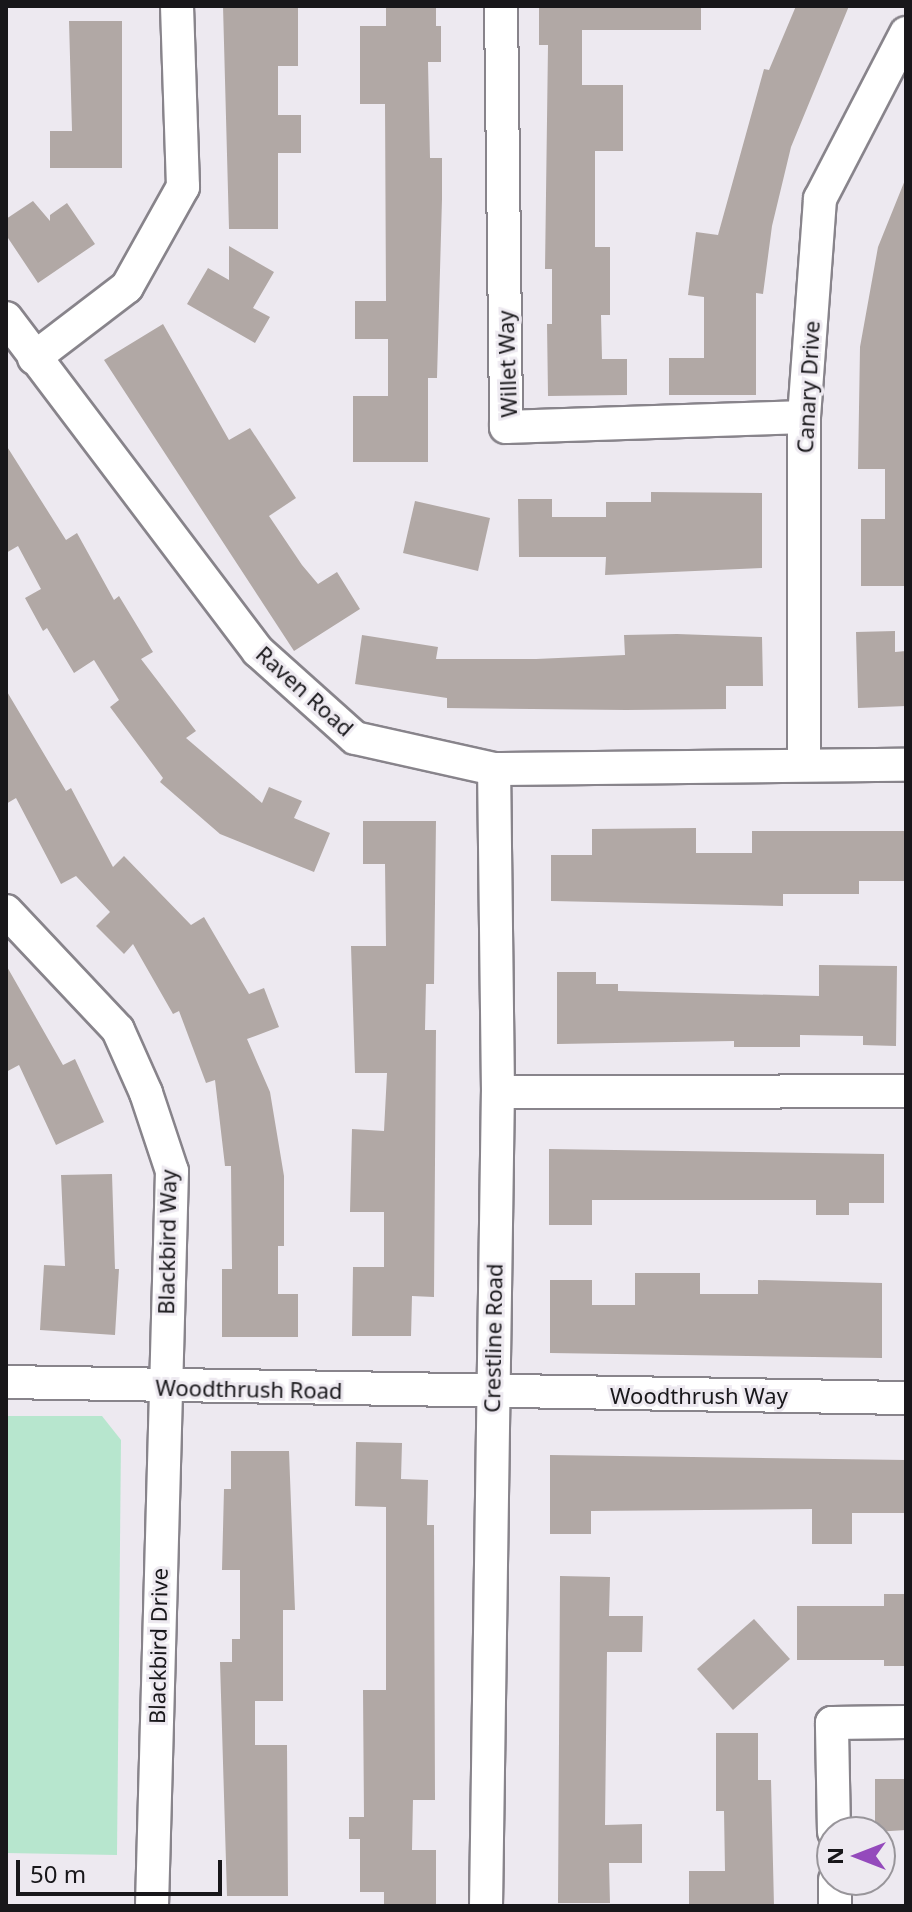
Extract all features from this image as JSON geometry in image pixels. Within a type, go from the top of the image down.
[{"type":"street","points":[[34,358],[127,287],[183,187],[177,6]]},
{"type":"street","name":"Willet Way","points":[[501,6],[506,427],[804,417]]},
{"type":"street","name":"Canary Drive","points":[[804,763],[804,417],[820,199],[906,33]]},
{"type":"street","name":"Raven Road","points":[[6,318],[258,651],[355,738],[494,769],[804,763],[906,765]]},
{"type":"street","name":"Crestline Road","points":[[486,1906],[498,1092],[494,769]]},
{"type":"street","name":"Blackbird Way","points":[[6,911],[118,1030],[155,1119],[172,1171],[164,1387]]},
{"type":"street","points":[[498,1092],[906,1091]]},
{"type":"street","name":"Woodthrush Road","points":[[6,1382],[492,1394]]},
{"type":"street","name":"Blackbird Drive","points":[[152,1906],[164,1387]]},
{"type":"street","name":"Woodthrush Way","points":[[492,1394],[906,1398]]},
{"type":"street","points":[[834,1816],[832,1723],[906,1722]]},
{"type":"green space","points":[[6,1416],[102,1416],[121,1440],[117,1855],[6,1853]]},
{"type":"building","points":[[223,6],[298,6],[298,66],[278,66],[278,115],[301,115],[301,153],[278,153],[278,229],[229,229]]},
{"type":"building","points":[[386,6],[436,6],[436,26],[441,26],[441,62],[428,62],[430,158],[442,158],[442,199],[437,378],[428,378],[428,462],[353,462],[353,396],[388,396],[388,339],[355,339],[355,301],[386,301],[385,104],[360,104],[360,26],[386,26]]},
{"type":"building","points":[[539,6],[701,6],[701,30],[582,30],[582,85],[623,85],[623,151],[595,151],[595,247],[610,247],[610,315],[601,315],[602,359],[627,359],[627,395],[548,396],[547,324],[552,324],[552,269],[545,269],[548,45],[539,45]]},
{"type":"building","points":[[796,6],[849,6],[791,147],[772,226],[763,294],[756,293],[756,395],[669,395],[669,358],[704,358],[704,297],[688,295],[696,232],[718,235],[764,69],[769,70]]},
{"type":"building","points":[[69,21],[122,21],[122,168],[50,168],[50,131],[72,131]]},
{"type":"building","points":[[905,180],[906,586],[861,586],[861,519],[885,519],[885,469],[858,469],[860,347],[878,247]]},
{"type":"building","points":[[33,201],[50,221],[50,215],[67,203],[95,244],[38,283],[6,235],[6,219]]},
{"type":"building","points":[[229,246],[274,272],[253,308],[270,317],[255,343],[187,304],[208,268],[229,280]]},
{"type":"building","points":[[163,324],[229,440],[250,428],[296,498],[269,516],[302,565],[318,584],[337,572],[360,609],[294,651],[104,360]]},
{"type":"building","points":[[6,445],[66,540],[77,533],[114,600],[119,596],[153,652],[141,659],[196,731],[186,738],[262,803],[269,787],[302,801],[294,818],[330,833],[314,872],[220,834],[160,782],[163,778],[110,707],[119,700],[94,660],[74,673],[47,628],[43,631],[25,598],[41,589],[18,546],[6,553]]},
{"type":"building","points":[[651,492],[762,493],[762,568],[605,575],[606,557],[519,557],[518,499],[552,499],[552,517],[606,517],[606,502],[651,502]]},
{"type":"building","points":[[415,501],[490,518],[478,571],[403,553]]},
{"type":"building","points":[[895,631],[895,652],[906,651],[906,706],[858,708],[856,632]]},
{"type":"building","points":[[362,635],[438,647],[436,659],[536,659],[625,655],[624,635],[762,637],[763,686],[726,686],[726,709],[626,710],[447,708],[447,698],[355,684]]},
{"type":"building","points":[[6,690],[66,791],[71,788],[113,867],[124,856],[191,925],[204,917],[249,994],[264,988],[279,1027],[247,1039],[270,1092],[284,1176],[284,1246],[278,1246],[278,1294],[298,1294],[298,1337],[222,1337],[222,1269],[232,1269],[231,1166],[225,1166],[215,1080],[206,1083],[179,1011],[173,1014],[133,944],[124,954],[96,926],[110,912],[76,876],[61,884],[16,798],[6,804]]},
{"type":"building","points":[[363,821],[436,821],[434,984],[426,984],[425,1030],[436,1030],[434,1297],[412,1296],[411,1336],[352,1336],[353,1267],[384,1267],[384,1212],[350,1212],[352,1129],[384,1131],[387,1073],[355,1073],[351,946],[386,946],[385,864],[363,864]]},
{"type":"building","points":[[696,828],[696,853],[752,853],[752,831],[906,831],[906,881],[859,881],[859,894],[783,894],[783,906],[551,901],[551,855],[592,855],[592,829]]},
{"type":"building","points":[[6,965],[63,1065],[75,1059],[104,1122],[56,1145],[19,1065],[6,1072]]},
{"type":"building","points":[[819,965],[897,966],[896,1046],[863,1045],[863,1036],[800,1035],[800,1047],[734,1047],[734,1041],[557,1044],[557,972],[596,972],[596,984],[618,984],[618,991],[819,996]]},
{"type":"building","points":[[549,1149],[884,1154],[884,1203],[849,1203],[849,1215],[816,1215],[816,1200],[592,1200],[592,1225],[549,1225]]},
{"type":"building","points":[[112,1174],[115,1269],[119,1269],[115,1335],[40,1330],[44,1265],[65,1266],[61,1175]]},
{"type":"building","points":[[635,1273],[700,1273],[700,1294],[758,1294],[758,1280],[882,1283],[882,1358],[550,1353],[550,1280],[592,1280],[592,1305],[635,1305]]},
{"type":"building","points":[[356,1442],[402,1443],[401,1479],[428,1480],[427,1525],[434,1525],[435,1800],[413,1800],[412,1850],[436,1850],[436,1906],[384,1906],[384,1892],[360,1892],[360,1839],[349,1839],[349,1817],[364,1817],[363,1690],[386,1690],[386,1507],[355,1506]]},
{"type":"building","points":[[231,1451],[289,1451],[295,1610],[283,1610],[283,1701],[255,1701],[255,1745],[287,1745],[288,1896],[227,1896],[220,1662],[232,1662],[232,1639],[240,1639],[240,1570],[222,1570],[224,1489],[231,1489]]},
{"type":"building","points":[[550,1455],[906,1460],[906,1513],[852,1513],[852,1544],[812,1544],[812,1509],[591,1511],[591,1534],[550,1534]]},
{"type":"building","points":[[560,1576],[610,1577],[609,1616],[643,1616],[642,1652],[607,1652],[605,1825],[642,1824],[642,1863],[609,1863],[610,1903],[558,1903]]},
{"type":"building","points":[[884,1594],[906,1594],[906,1666],[884,1666],[884,1660],[797,1660],[797,1606],[884,1606]]},
{"type":"building","points":[[754,1619],[790,1659],[733,1710],[697,1669]]},
{"type":"building","points":[[716,1733],[758,1733],[758,1780],[771,1780],[774,1906],[689,1906],[689,1871],[725,1871],[724,1811],[716,1811]]},
{"type":"building","points":[[875,1779],[906,1779],[906,1830],[896,1831],[896,1816],[875,1816]]}]
